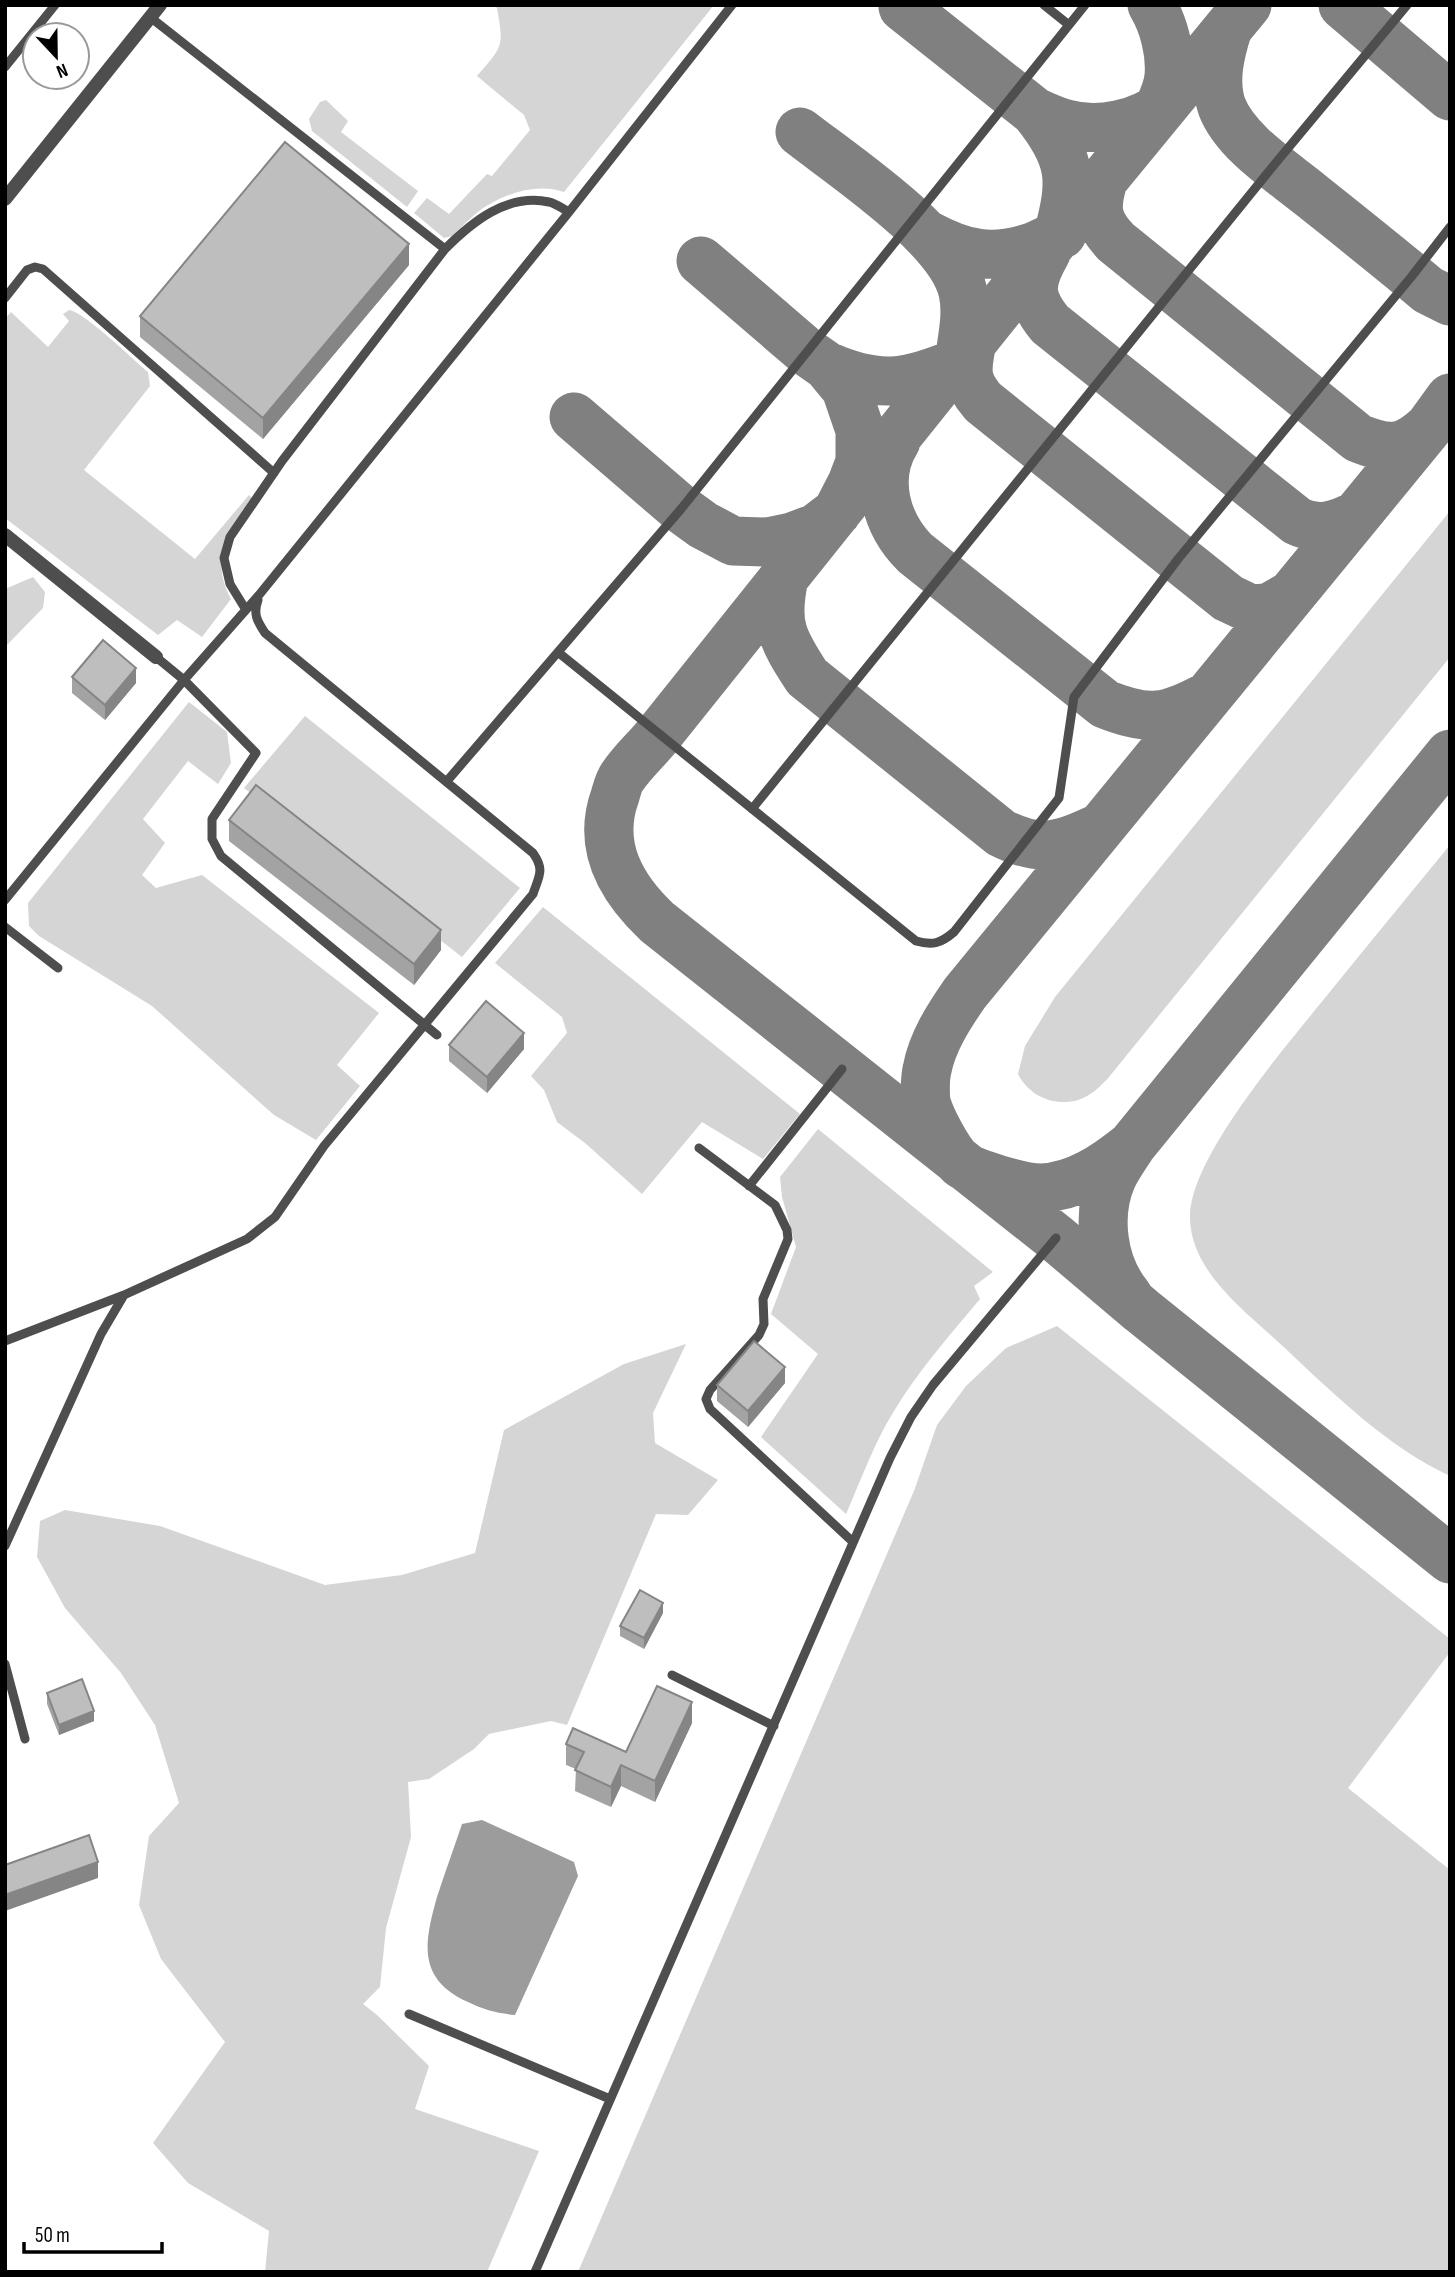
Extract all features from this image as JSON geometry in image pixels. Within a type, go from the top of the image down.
[{"type":"street","points":[[5,199],[160,5]]},
{"type":"street","points":[[5,535],[156,657]]},
{"type":"lane","points":[[5,67],[55,5]]},
{"type":"lane","points":[[5,900],[184,680],[259,595],[569,212],[732,5]]},
{"type":"lane","points":[[1044,5],[1069,24]]},
{"type":"lane","points":[[447,782],[689,499],[1085,5]]},
{"type":"lane","points":[[752,809],[1407,5]]},
{"type":"lane","points":[[150,17],[445,249]]},
{"type":"lane","points":[[246,610],[230,584],[224,558],[230,537],[274,473],[445,249],[468,225],[491,211],[521,202],[550,202],[569,212]]},
{"type":"lane","points":[[559,653],[916,942],[931,945],[943,941],[954,932],[1059,798],[1074,697],[1178,559],[1450,227]]},
{"type":"lane","points":[[5,298],[27,270],[35,267],[43,269],[274,473]]},
{"type":"lane","points":[[5,1341],[124,1296],[247,1239],[275,1217],[324,1146],[533,894],[541,870],[540,862],[533,853],[265,633],[256,620],[255,607],[259,595]]},
{"type":"lane","points":[[156,657],[184,680],[256,753],[212,819],[212,839],[220,856],[437,1035]]},
{"type":"lane","points":[[5,927],[58,968]]},
{"type":"lane","points":[[749,1186],[842,1069]]},
{"type":"lane","points":[[699,1148],[775,1205],[788,1230],[788,1239],[763,1299],[764,1324],[759,1335],[710,1390],[706,1399],[710,1409],[853,1542]]},
{"type":"lane","points":[[535,2272],[890,1458],[933,1385],[1056,1238]]},
{"type":"lane","points":[[5,1546],[101,1334],[124,1296]]},
{"type":"lane","points":[[5,1664],[26,1739]]},
{"type":"lane","points":[[672,1675],[774,1726]]},
{"type":"lane","points":[[5,1717],[17,1714]]},
{"type":"lane","points":[[409,2014],[610,2099]]},
{"type":"shaded area","points":[[494,5],[714,5],[564,192],[526,190],[499,199],[485,207],[452,236],[444,238],[414,213],[427,198],[449,214],[487,174],[492,176],[530,130],[524,115],[477,76],[497,52],[501,39],[497,8]]},
{"type":"shaded area","points":[[326,100],[348,121],[341,132],[418,191],[407,207],[312,131],[309,119],[320,102]]},
{"type":"shaded area","points":[[69,310],[85,318],[148,372],[150,386],[84,470],[195,559],[249,495],[252,498],[229,535],[222,558],[222,571],[231,599],[202,637],[177,620],[158,635],[5,518],[5,319],[11,312],[48,347],[69,321],[63,314]]},
{"type":"shaded area","points":[[1450,511],[1450,657],[1106,1080],[1087,1096],[1069,1102],[1051,1101],[1035,1094],[1018,1074],[1025,1046],[1055,997]]},
{"type":"shaded area","points":[[33,577],[45,592],[43,608],[5,647],[5,589]]},
{"type":"shaded area","points":[[189,702],[227,732],[231,763],[218,784],[188,761],[143,819],[165,843],[142,875],[156,888],[202,875],[379,1013],[337,1065],[360,1086],[316,1140],[274,1115],[152,1006],[39,936],[29,926],[28,903]]},
{"type":"shaded area","points":[[305,716],[520,888],[462,957],[244,788]]},
{"type":"shaded area","points":[[1450,845],[1450,1476],[1405,1451],[1364,1420],[1241,1308],[1212,1276],[1201,1258],[1193,1239],[1190,1218],[1194,1193],[1206,1163],[1246,1098]]},
{"type":"shaded area","points":[[543,907],[800,1114],[763,1159],[702,1122],[642,1194],[557,1122],[544,1090],[531,1076],[567,1033],[562,1017],[495,963]]},
{"type":"shaded area","points":[[818,1129],[993,1272],[974,1286],[980,1299],[903,1396],[874,1449],[846,1514],[761,1437],[818,1354],[771,1314],[796,1247],[782,1197],[780,1177]]},
{"type":"shaded area","points":[[1057,1326],[1450,1639],[1450,1652],[1348,1788],[1450,1870],[1450,2272],[578,2272],[914,1491],[937,1425],[966,1386],[1006,1348]]},
{"type":"shaded area","points":[[686,1344],[653,1413],[655,1443],[718,1480],[688,1515],[656,1514],[567,1725],[551,1721],[489,1734],[474,1749],[429,1779],[408,1782],[411,1837],[386,1928],[380,1987],[363,2004],[429,2066],[415,2109],[539,2151],[487,2272],[265,2272],[269,2231],[188,2183],[153,2143],[225,2042],[161,1959],[139,1905],[149,1836],[179,1803],[155,1725],[121,1673],[65,1608],[37,1557],[40,1521],[65,1510],[160,1526],[325,1585],[402,1575],[475,1553],[504,1430],[624,1364]]},
{"type":"shaded area","points":[[482,1820],[574,1862],[578,1876],[515,2015],[485,2009],[451,1993],[432,1971],[429,1958],[429,1930],[462,1824]]},
{"type":"building","points":[[285,142],[409,244],[263,418],[140,316]]},
{"type":"building","points":[[103,640],[136,668],[105,705],[72,677]]},
{"type":"building","points":[[256,785],[441,930],[414,964],[229,820]]},
{"type":"building","points":[[486,1001],[524,1033],[487,1077],[449,1045]]},
{"type":"building","points":[[754,1341],[785,1367],[748,1411],[717,1385]]},
{"type":"building","points":[[640,1590],[663,1603],[644,1638],[620,1626]]},
{"type":"building","points":[[82,1679],[94,1711],[59,1725],[47,1693]]},
{"type":"building","points":[[657,1686],[692,1702],[655,1781],[621,1765],[611,1787],[575,1770],[584,1752],[566,1744],[573,1728],[626,1752]]},
{"type":"building","points":[[89,1835],[98,1862],[5,1895],[5,1865]]},
{"type":"taxiway","points":[[1152,5],[1166,39],[1169,58],[1167,86],[1156,114]]},
{"type":"taxiway","points":[[1247,5],[1058,235],[659,734],[627,770],[618,785],[610,814],[611,849],[623,880],[657,922],[1056,1238],[1141,1310],[1450,1559]]},
{"type":"taxiway","points":[[1343,5],[1450,96]]},
{"type":"taxiway","points":[[903,7],[1035,112],[1047,128],[1066,170],[1066,199],[1058,235]]},
{"type":"taxiway","points":[[1228,28],[1220,57],[1218,87],[1222,107],[1238,133],[1261,156],[1428,290],[1450,301]]},
{"type":"taxiway","points":[[1035,112],[1079,127],[1105,127],[1132,121],[1166,103]]},
{"type":"taxiway","points":[[800,132],[894,204],[918,226],[954,271],[963,292],[965,309],[959,362],[924,375],[893,381],[862,378],[827,366]]},
{"type":"taxiway","points":[[1103,181],[1099,214],[1104,227],[1116,242],[1358,438],[1379,445],[1396,446],[1412,440],[1429,427]]},
{"type":"taxiway","points":[[928,235],[967,251],[991,254],[1018,251],[1062,234]]},
{"type":"taxiway","points":[[1046,253],[1036,273],[1033,290],[1038,306],[1050,324],[1297,521],[1312,526],[1326,526],[1355,516]]},
{"type":"taxiway","points":[[574,417],[681,509],[733,541],[768,542],[792,537],[816,528],[837,512],[860,462],[860,430],[846,389],[827,366],[701,261]]},
{"type":"taxiway","points":[[971,347],[968,363],[970,382],[983,402],[1228,598],[1249,608],[1258,609],[1270,607],[1291,595]]},
{"type":"taxiway","points":[[1128,1296],[1112,1269],[1103,1223],[1107,1192],[1112,1178],[1132,1145],[1090,1174],[1054,1187],[1023,1186],[987,1176],[955,1158],[931,1117],[925,1086],[929,1060],[947,1020],[965,993],[1450,398]]},
{"type":"taxiway","points":[[896,441],[885,470],[886,500],[897,528],[915,553],[1105,704],[1134,713],[1158,715],[1181,709],[1208,696]]},
{"type":"taxiway","points":[[784,578],[780,608],[782,630],[791,652],[807,677],[1001,833],[1015,840],[1052,845],[1101,827]]},
{"type":"taxiway","points":[[1132,1145],[1450,754]]}]
